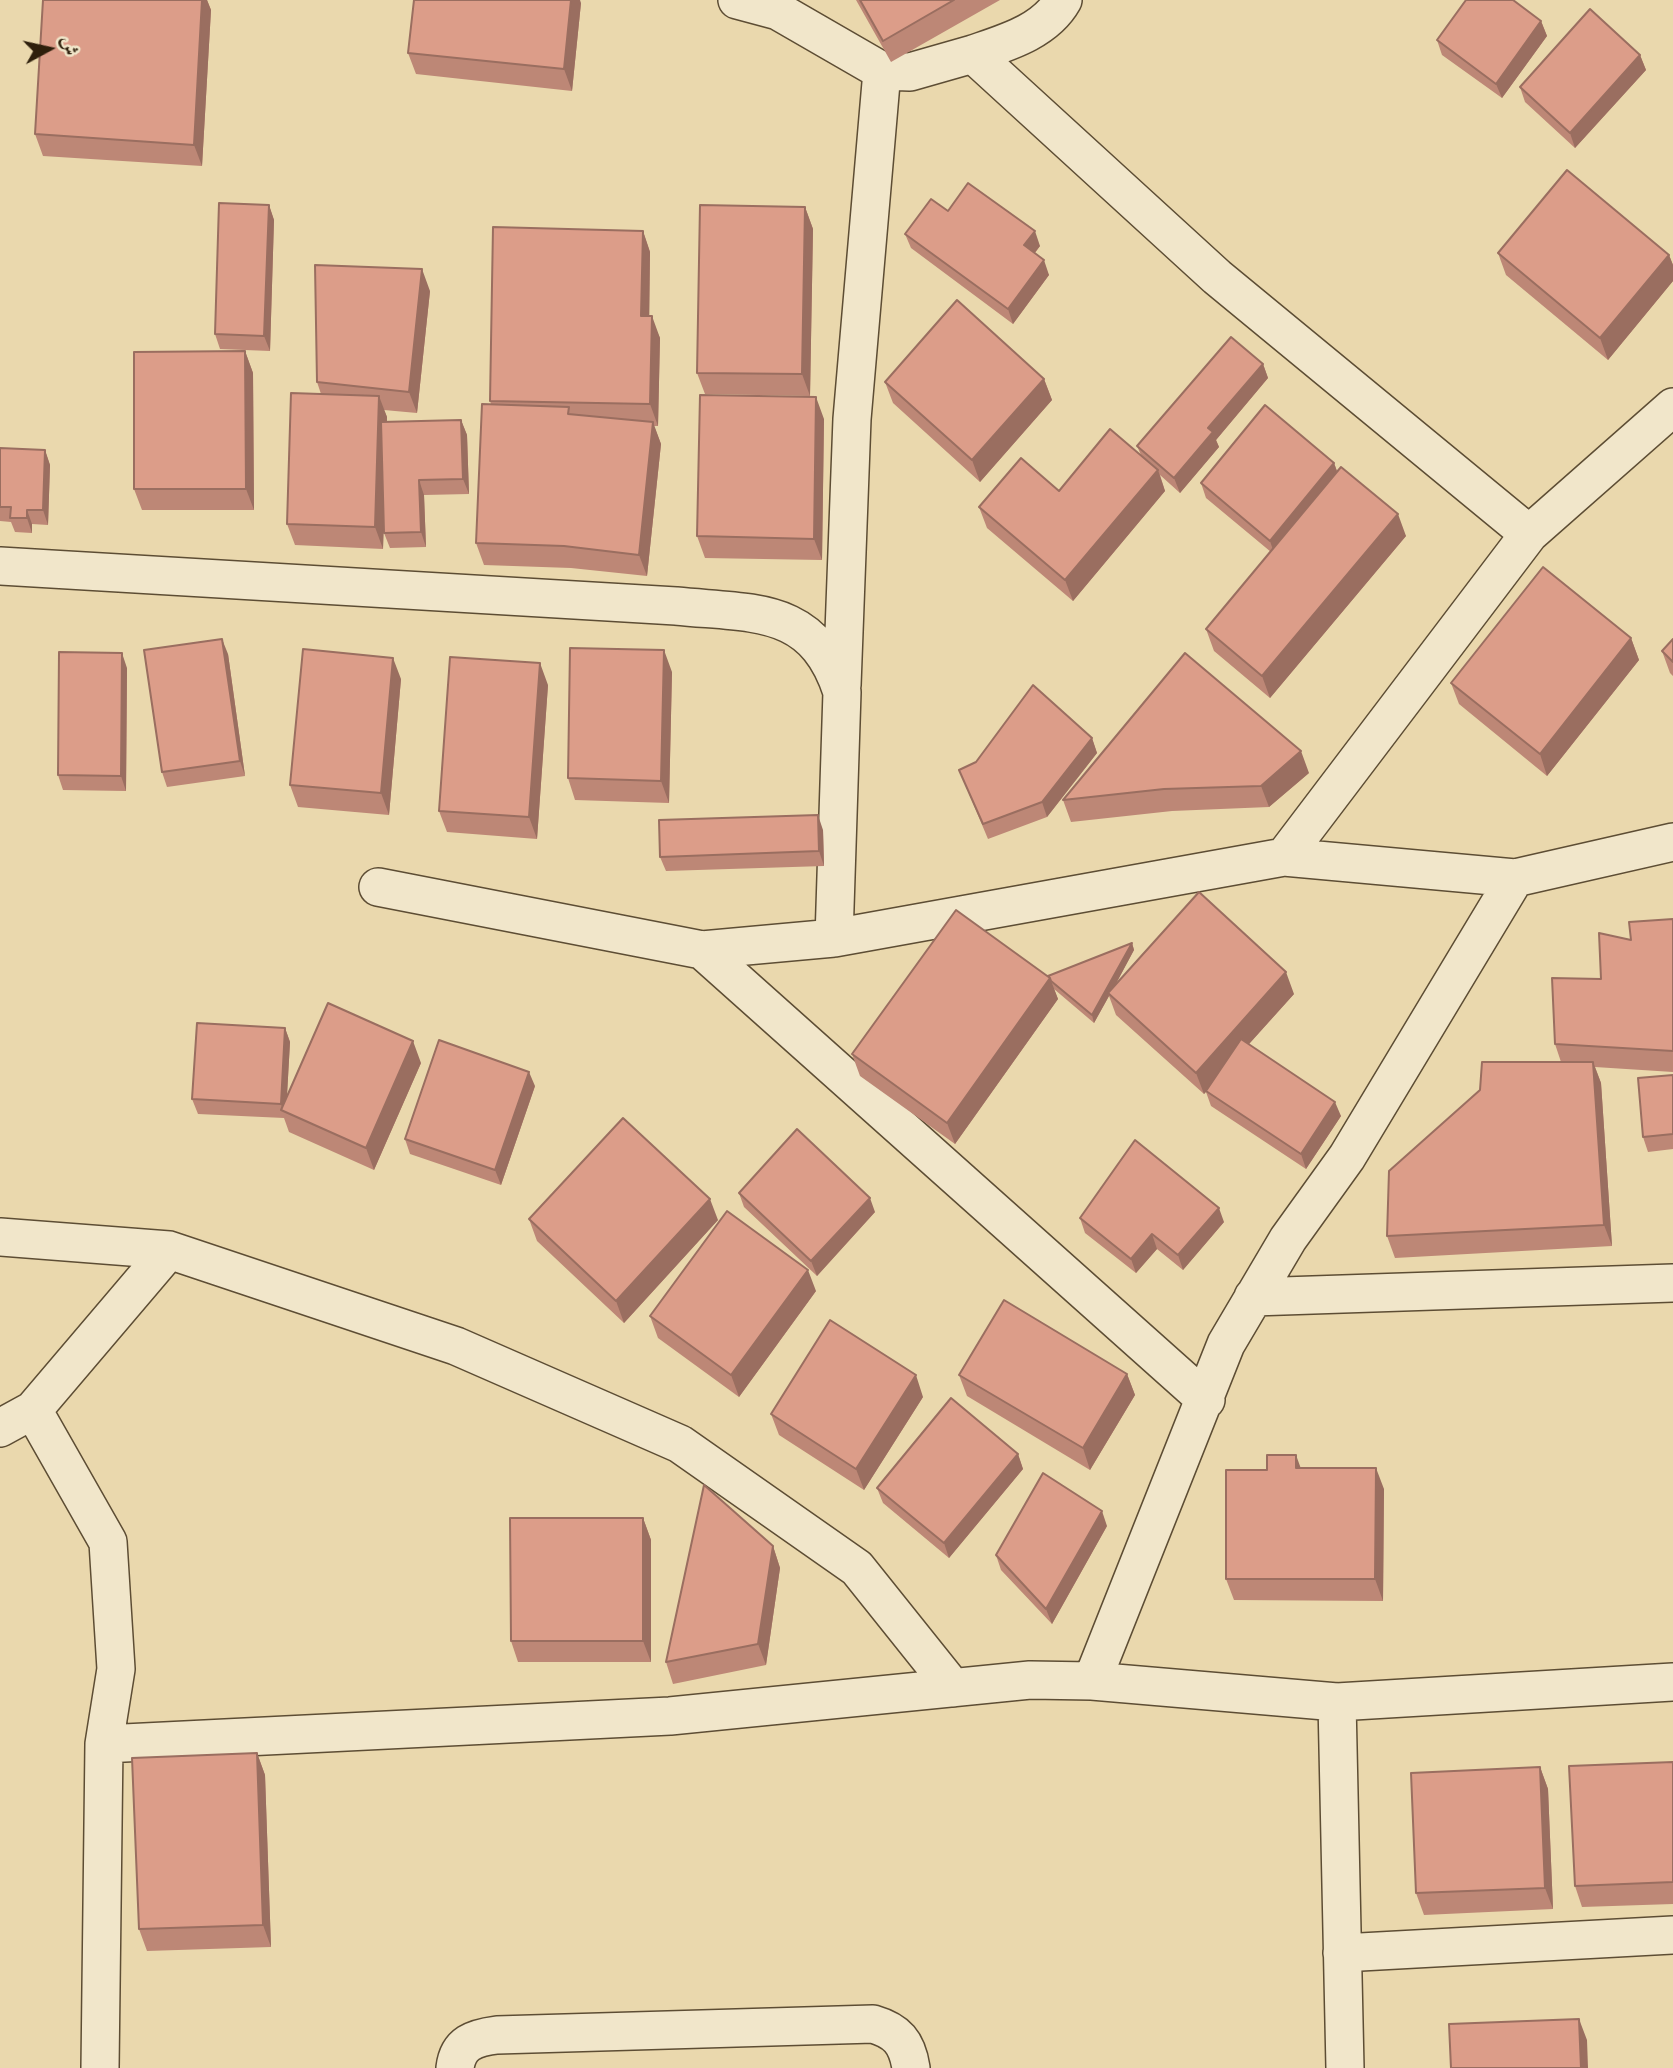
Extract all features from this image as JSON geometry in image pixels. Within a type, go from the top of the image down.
[{"type":"street","points":[[737,0],[778,11],[882,72],[910,72],[1009,41],[1036,28],[1063,0]]},
{"type":"street","points":[[973,54],[1217,277],[1529,534]]},
{"type":"street","points":[[834,938],[852,419],[882,72]]},
{"type":"street","points":[[1284,857],[1529,534],[1673,407]]},
{"type":"street","points":[[0,566],[676,606],[770,616],[795,626],[820,645],[834,666],[842,692]]},
{"type":"street","points":[[378,887],[702,950],[834,938],[1284,857],[1515,878],[1673,842]]},
{"type":"street","points":[[1092,1681],[1206,1400],[1226,1344],[1288,1239],[1347,1157],[1515,878]]},
{"type":"street","points":[[702,950],[1206,1400]]},
{"type":"street","points":[[0,1237],[169,1250],[457,1346],[680,1444],[857,1568],[953,1688]]},
{"type":"street","points":[[0,1428],[33,1410],[169,1250]]},
{"type":"street","points":[[1253,1297],[1673,1283]]},
{"type":"street","points":[[33,1410],[108,1542],[116,1669],[103,1744],[100,2068]]},
{"type":"street","points":[[103,1744],[670,1717],[1030,1680],[1092,1681],[1337,1702],[1673,1682]]},
{"type":"street","points":[[1337,1702],[1345,2068]]},
{"type":"street","points":[[1342,1953],[1673,1935]]},
{"type":"street","points":[[455,2068],[456,2056],[464,2045],[497,2035],[852,2024],[873,2024],[893,2030],[902,2039],[911,2068]]},
{"type":"building","points":[[43,0],[202,0],[194,145],[35,134]]},
{"type":"building","points":[[414,0],[571,0],[564,69],[408,53]]},
{"type":"building","points":[[860,0],[954,0],[883,41]]},
{"type":"building","points":[[1466,0],[1513,0],[1541,21],[1496,84],[1437,40]]},
{"type":"building","points":[[1590,9],[1640,55],[1570,133],[1520,87]]},
{"type":"building","points":[[1567,170],[1669,255],[1600,338],[1498,253]]},
{"type":"building","points":[[968,183],[1035,231],[1024,245],[1044,260],[1008,309],[905,234],[931,199],[948,211]]},
{"type":"building","points":[[219,203],[269,205],[264,336],[215,334]]},
{"type":"building","points":[[700,205],[805,207],[802,374],[697,373]]},
{"type":"building","points":[[493,227],[643,231],[641,316],[652,316],[650,404],[490,401]]},
{"type":"building","points":[[315,265],[422,269],[409,392],[317,382]]},
{"type":"building","points":[[957,300],[1044,379],[972,460],[885,382]]},
{"type":"building","points":[[1231,337],[1263,364],[1208,428],[1213,432],[1174,478],[1137,446]]},
{"type":"building","points":[[245,351],[246,489],[134,489],[134,352]]},
{"type":"building","points":[[291,393],[379,396],[375,527],[287,524]]},
{"type":"building","points":[[700,395],[816,397],[814,539],[697,536]]},
{"type":"building","points":[[482,404],[569,407],[568,414],[653,422],[639,555],[564,546],[476,543]]},
{"type":"building","points":[[1265,405],[1334,463],[1270,541],[1201,483]]},
{"type":"building","points":[[461,420],[463,479],[419,480],[421,532],[384,533],[381,422]]},
{"type":"building","points":[[1110,429],[1158,470],[1065,580],[979,507],[1021,458],[1059,491]]},
{"type":"building","points":[[0,448],[45,450],[43,510],[27,510],[27,518],[10,518],[11,507],[0,507]]},
{"type":"building","points":[[1341,467],[1398,514],[1262,676],[1206,629]]},
{"type":"building","points":[[1543,567],[1631,638],[1540,754],[1451,683]]},
{"type":"building","points":[[222,639],[240,761],[162,772],[144,650]]},
{"type":"building","points":[[1673,639],[1673,662],[1662,651]]},
{"type":"building","points":[[570,648],[664,650],[661,781],[568,778]]},
{"type":"building","points":[[303,649],[393,658],[381,793],[290,785]]},
{"type":"building","points":[[59,652],[122,653],[121,776],[58,775]]},
{"type":"building","points":[[1185,653],[1301,751],[1261,786],[1164,789],[1063,800]]},
{"type":"building","points":[[450,657],[540,663],[529,817],[439,811]]},
{"type":"building","points":[[1033,685],[1092,738],[1042,802],[983,824],[959,770],[976,762]]},
{"type":"building","points":[[818,815],[819,851],[660,857],[659,820]]},
{"type":"building","points":[[1199,892],[1286,972],[1196,1073],[1108,993]]},
{"type":"building","points":[[956,910],[1050,978],[947,1123],[852,1054]]},
{"type":"building","points":[[1673,919],[1673,1051],[1555,1044],[1552,978],[1601,979],[1599,933],[1631,940],[1629,922]]},
{"type":"building","points":[[1132,943],[1092,1015],[1048,976]]},
{"type":"building","points":[[328,1003],[413,1041],[366,1148],[281,1110]]},
{"type":"building","points":[[197,1023],[285,1028],[281,1104],[192,1099]]},
{"type":"building","points":[[1241,1039],[1335,1102],[1301,1154],[1206,1091]]},
{"type":"building","points":[[439,1040],[529,1072],[495,1170],[405,1139]]},
{"type":"building","points":[[1482,1062],[1593,1062],[1604,1225],[1387,1236],[1389,1171],[1480,1090]]},
{"type":"building","points":[[1673,1075],[1673,1134],[1643,1137],[1638,1078]]},
{"type":"building","points":[[623,1118],[710,1199],[616,1301],[529,1219]]},
{"type":"building","points":[[797,1129],[870,1198],[811,1261],[739,1193]]},
{"type":"building","points":[[1135,1140],[1219,1208],[1178,1255],[1152,1234],[1131,1259],[1080,1218]]},
{"type":"building","points":[[727,1211],[808,1270],[731,1375],[650,1316]]},
{"type":"building","points":[[1004,1300],[1127,1374],[1083,1448],[959,1375]]},
{"type":"building","points":[[830,1320],[916,1375],[856,1469],[771,1414]]},
{"type":"building","points":[[951,1398],[1018,1454],[944,1543],[877,1488]]},
{"type":"building","points":[[1267,1455],[1296,1455],[1296,1468],[1376,1468],[1375,1579],[1226,1579],[1226,1470],[1267,1470]]},
{"type":"building","points":[[1043,1473],[1102,1511],[1046,1609],[996,1555]]},
{"type":"building","points":[[704,1485],[773,1546],[758,1644],[666,1662]]},
{"type":"building","points":[[510,1518],[643,1518],[643,1641],[511,1641]]},
{"type":"building","points":[[257,1753],[263,1925],[139,1929],[132,1758]]},
{"type":"building","points":[[1673,1762],[1673,1882],[1575,1886],[1569,1766]]},
{"type":"building","points":[[1540,1767],[1545,1888],[1416,1893],[1411,1773]]},
{"type":"building","points":[[1579,2019],[1581,2068],[1451,2068],[1449,2024]]}]
